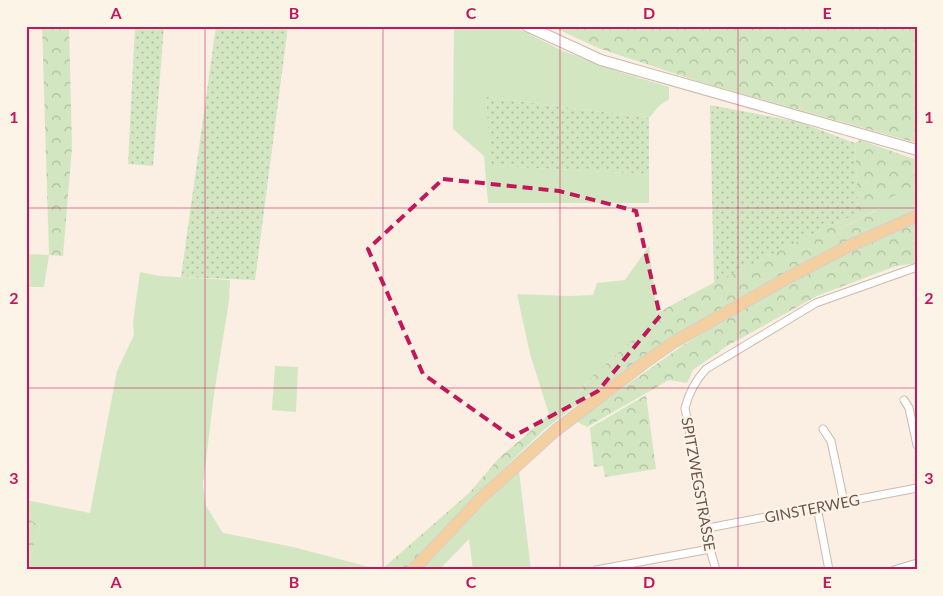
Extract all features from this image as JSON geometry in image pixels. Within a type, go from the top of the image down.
[{"type":"main road","points":[[527,26],[601,60],[917,150]]},
{"type":"main road","points":[[413,570],[480,498],[589,404],[644,363],[674,342],[789,277],[849,246],[917,216]]},
{"type":"street","name":"SPITZWEGSTRASSE","points":[[716,570],[710,549],[708,528],[685,408],[696,379],[706,369],[816,303],[917,268]]},
{"type":"street","points":[[904,400],[909,408],[917,444]]},
{"type":"street","points":[[823,429],[831,441],[844,502]]},
{"type":"street","name":"GINSTERWEG","points":[[708,528],[917,488]]},
{"type":"street","points":[[817,507],[829,570]]},
{"type":"street","points":[[596,570],[710,549]]},
{"type":"street","points":[[894,570],[917,563]]},
{"type":"highlighted area","points":[[443,179],[559,191],[636,211],[660,316],[598,391],[512,437],[423,374],[368,249]]},
{"type":"green space","points":[[42,26],[69,26],[72,147],[63,256],[49,255]]},
{"type":"green space","points":[[135,26],[164,26],[153,166],[128,164]]},
{"type":"green space","points":[[216,26],[288,26],[255,280],[181,277]]},
{"type":"green space","points":[[454,26],[513,26],[563,51],[620,72],[669,87],[669,99],[659,106],[649,118],[486,97],[492,166],[649,174],[649,203],[488,203],[484,156],[453,129]]},
{"type":"green space","points":[[551,26],[917,26],[917,143],[697,81],[598,48]]},
{"type":"green space","points":[[486,97],[649,118],[649,174],[491,166]]},
{"type":"green space","points":[[710,105],[799,122],[855,143],[858,214],[837,222],[714,283]]},
{"type":"green space","points":[[860,140],[917,160],[917,184],[858,214],[855,143]]},
{"type":"green space","points":[[917,184],[917,210],[887,223],[880,208],[839,229],[837,222]]},
{"type":"green space","points":[[881,208],[887,223],[774,279],[724,307],[650,352],[580,402],[576,396],[588,380],[639,334],[644,334],[647,331],[657,313],[837,222],[839,229]]},
{"type":"green space","points":[[917,223],[917,263],[896,266],[817,296],[727,346],[693,370],[687,383],[669,380],[587,427],[576,421],[682,346],[727,318],[784,285],[852,251]]},
{"type":"green space","points":[[649,246],[657,313],[648,331],[644,335],[639,334],[588,380],[576,396],[580,402],[545,429],[540,423],[549,414],[530,354],[517,294],[593,295],[597,283],[625,280]]},
{"type":"green space","points":[[26,254],[49,255],[44,287],[26,287]]},
{"type":"green space","points":[[140,272],[160,276],[230,280],[229,301],[214,394],[203,485],[206,506],[223,533],[293,547],[381,570],[28,570],[30,557],[40,527],[26,516],[26,500],[90,513],[117,371],[134,335],[133,322]]},
{"type":"green space","points":[[275,366],[298,367],[296,412],[272,410]]},
{"type":"green space","points":[[646,395],[656,469],[605,477],[603,466],[594,467],[590,428]]},
{"type":"green space","points":[[540,423],[545,429],[479,492],[405,570],[381,570],[469,493],[499,458]]},
{"type":"green space","points":[[519,471],[531,570],[473,570],[469,539],[439,570],[422,570],[485,503]]},
{"type":"green space","points":[[26,516],[40,527],[30,557],[28,570],[26,570]]}]
